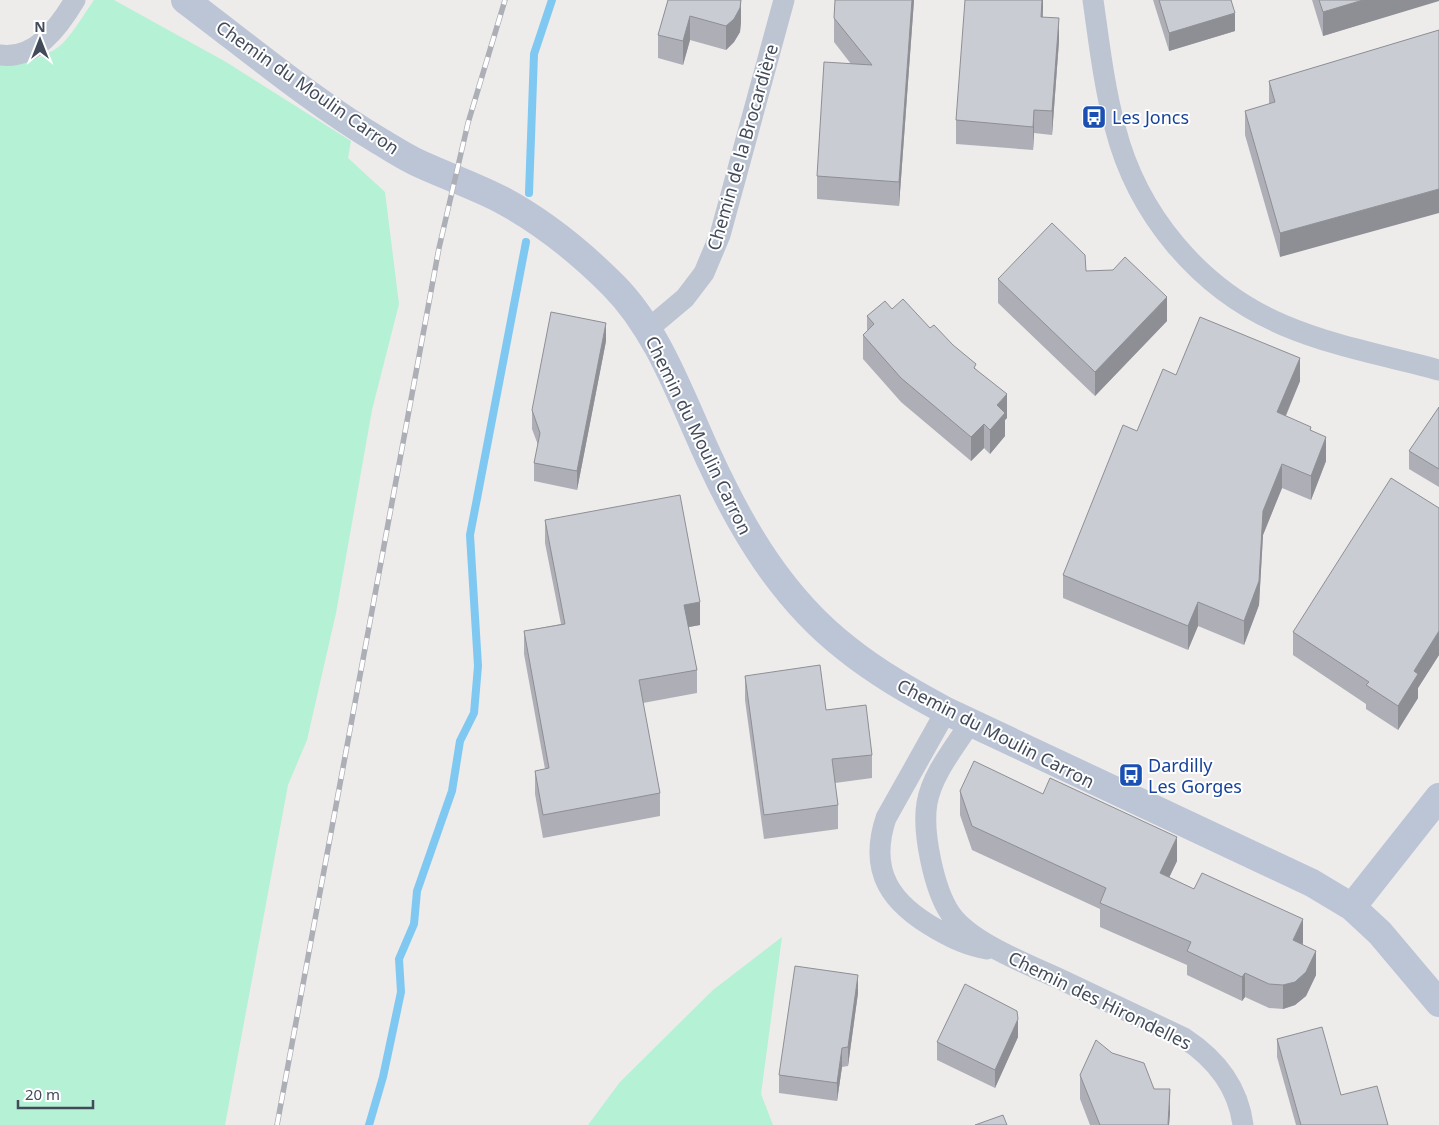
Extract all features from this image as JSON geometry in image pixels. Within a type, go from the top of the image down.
[{"type":"street","points":[[0,55],[24,52],[47,39],[63,20],[75,0]]},
{"type":"street","name":"Chemin du Moulin Carron","points":[[185,0],[363,131],[416,162],[502,200],[546,226],[616,288],[647,330],[681,392],[708,456],[741,524],[782,584],[810,615],[845,648],[897,685],[958,717],[1312,883],[1352,907],[1401,956],[1439,1003]]},
{"type":"street","name":"Chemin de la Brocardière","points":[[647,330],[685,298],[704,273],[720,235],[784,0]]},
{"type":"street","points":[[1093,0],[1108,95],[1123,154],[1144,202],[1162,228],[1188,259],[1216,285],[1282,325],[1318,338],[1439,370]]},
{"type":"street","name":"Chemin des Hirondelles","points":[[958,717],[886,818],[879,837],[882,870],[886,882],[898,900],[914,917],[965,945],[1000,951]]},
{"type":"street","name":"Chemin des Hirondelles","points":[[958,717],[927,802],[925,823],[930,856],[939,889],[950,914],[969,931],[1000,951],[1184,1038],[1200,1048],[1221,1069],[1232,1087],[1243,1125]]},
{"type":"street","points":[[1352,907],[1439,797]]},
{"type":"green space","points":[[94,0],[114,0],[226,62],[351,141],[348,158],[385,192],[399,304],[372,410],[336,613],[307,740],[288,785],[225,1125],[0,1125],[0,63],[8,64],[33,60],[56,49],[71,34]]},
{"type":"green space","points":[[782,937],[761,1094],[773,1125],[588,1125],[620,1082],[713,990]]},
{"type":"building","points":[[668,0],[741,0],[740,8],[734,19],[726,26],[690,16],[683,41],[658,35]]},
{"type":"building","points":[[835,0],[912,0],[899,182],[817,176],[824,62],[872,65],[834,18]]},
{"type":"building","points":[[965,0],[1042,0],[1041,17],[1059,18],[1052,111],[1034,110],[1033,127],[956,120]]},
{"type":"building","points":[[1159,0],[1231,0],[1235,13],[1169,33]]},
{"type":"building","points":[[1319,0],[1363,0],[1323,12]]},
{"type":"building","points":[[1439,30],[1439,189],[1280,233],[1245,111],[1275,102],[1269,81]]},
{"type":"building","points":[[1052,223],[1085,255],[1086,271],[1113,270],[1125,257],[1167,297],[1095,372],[998,279]]},
{"type":"building","points":[[903,299],[930,328],[934,325],[953,345],[976,364],[974,368],[1007,394],[997,405],[1005,413],[990,430],[984,424],[971,437],[901,378],[863,335],[874,324],[867,316],[885,301],[892,309]]},
{"type":"building","points":[[551,312],[606,323],[577,471],[534,463],[540,433],[532,410]]},
{"type":"building","points":[[1200,317],[1300,358],[1277,412],[1311,427],[1310,430],[1326,437],[1311,476],[1282,464],[1263,511],[1259,581],[1244,621],[1198,602],[1188,626],[1063,575],[1123,425],[1137,431],[1163,369],[1176,375]]},
{"type":"building","points":[[1439,407],[1439,469],[1409,451]]},
{"type":"building","points":[[1391,478],[1439,508],[1439,631],[1414,671],[1418,674],[1398,706],[1366,685],[1369,682],[1293,632]]},
{"type":"building","points":[[680,495],[700,602],[684,605],[697,670],[639,680],[660,793],[543,815],[535,771],[549,768],[524,631],[565,624],[545,520]]},
{"type":"building","points":[[820,665],[826,710],[866,705],[872,755],[832,759],[838,805],[764,815],[745,676]]},
{"type":"building","points":[[974,761],[1043,794],[1050,778],[1177,837],[1160,873],[1194,889],[1202,873],[1303,919],[1293,940],[1316,951],[1306,972],[1295,982],[1283,985],[1269,984],[1245,973],[1242,977],[1187,951],[1191,942],[1100,903],[1106,888],[972,826],[960,791]]},
{"type":"building","points":[[795,966],[858,975],[848,1047],[842,1048],[837,1083],[779,1075]]},
{"type":"building","points":[[965,984],[1017,1011],[1018,1019],[995,1070],[937,1042]]},
{"type":"building","points":[[1322,1027],[1341,1095],[1377,1086],[1388,1125],[1301,1125],[1277,1039]]},
{"type":"building","points":[[1096,1040],[1112,1053],[1144,1063],[1154,1089],[1170,1089],[1169,1125],[1100,1125],[1080,1075]]},
{"type":"building","points":[[1003,1115],[1007,1125],[975,1125]]},
{"type":"waterway","points":[[529,193],[534,54],[552,0]]},
{"type":"waterway","points":[[369,1125],[383,1077],[401,992],[399,959],[414,924],[417,891],[452,791],[460,741],[474,713],[478,666],[470,535],[526,242]]},
{"type":"railway","points":[[277,1125],[439,248],[468,123],[505,0]]},
{"type":"place","name":"Les Joncs","points":[[1094,117]]},
{"type":"place","name":"Dardilly Les Gorges","points":[[1131,775]]}]
